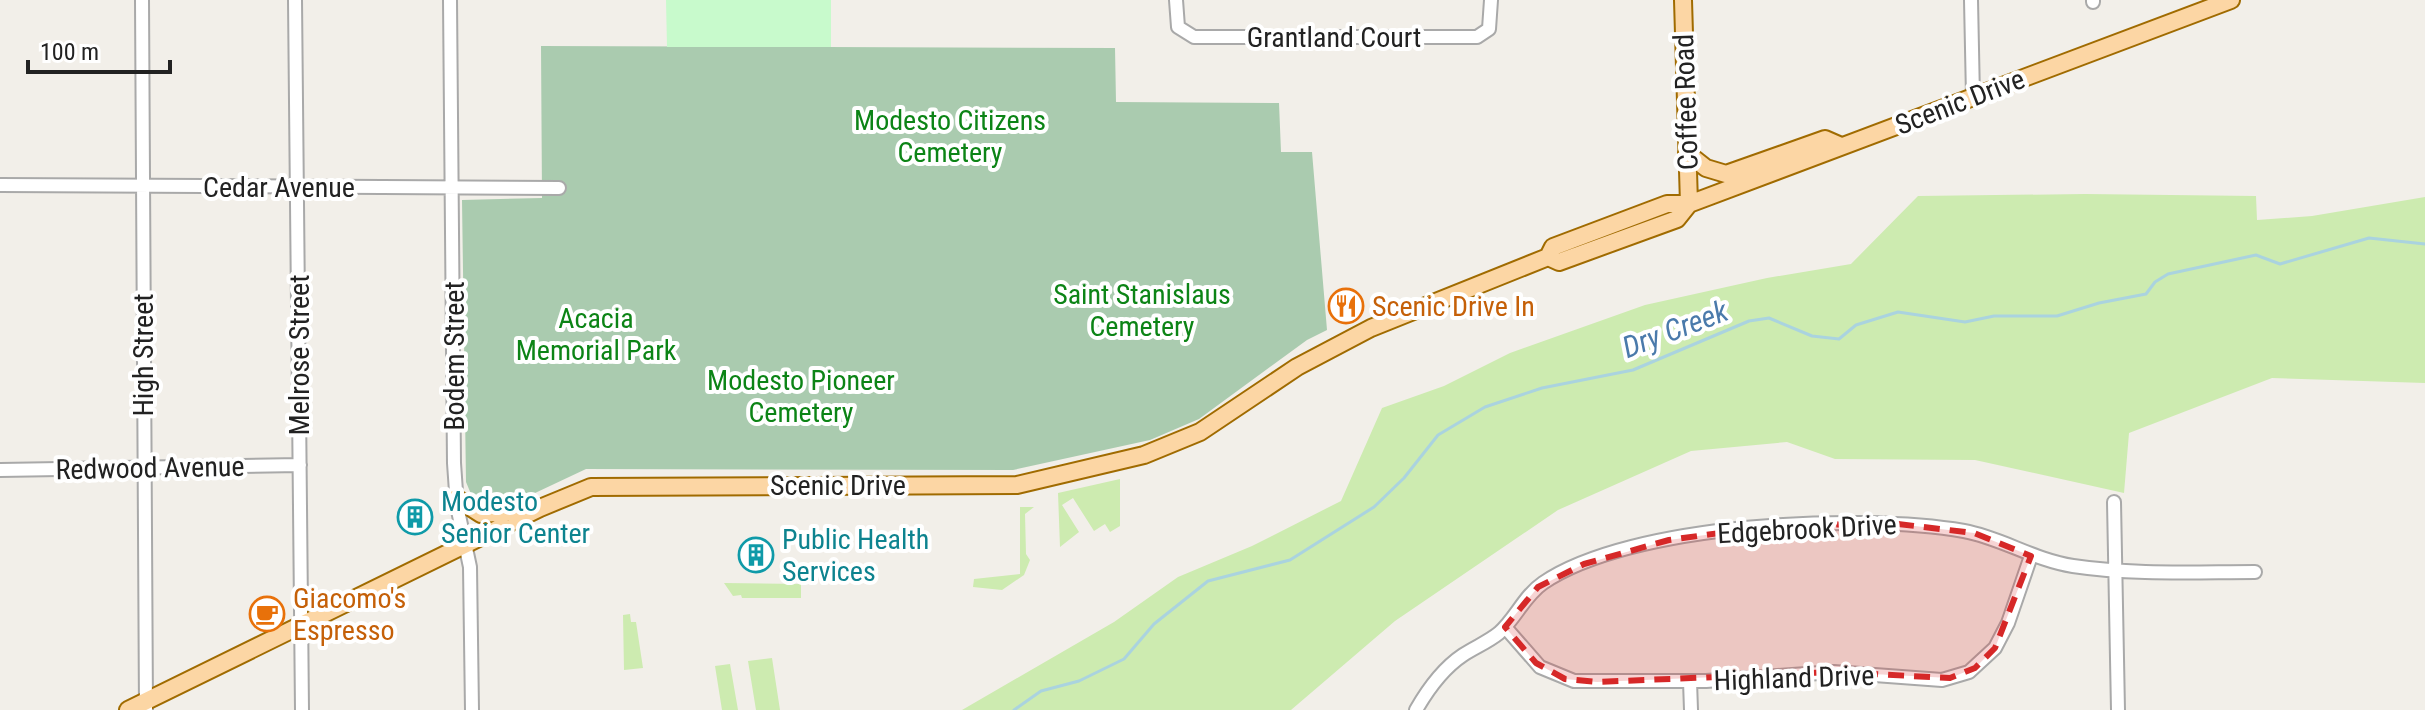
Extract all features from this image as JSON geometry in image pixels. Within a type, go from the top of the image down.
[{"type":"main road","name":"Coffee Road","points":[[1683,0],[1689,204]]},
{"type":"main road","name":"Scenic Drive","points":[[128,710],[146,706],[465,545],[584,489],[607,485],[1017,485],[1144,455],[1200,432],[1297,367],[1371,328],[1548,257],[1559,262],[1677,219],[1689,204],[2231,0]]},
{"type":"main road","points":[[1687,153],[1706,168],[1726,174],[1825,139],[1841,146]]},
{"type":"main road","points":[[456,498],[476,512],[487,515],[540,508]]},
{"type":"street","name":"High Street","points":[[142,0],[146,706]]},
{"type":"street","name":"Melrose Street","points":[[295,0],[302,710]]},
{"type":"street","name":"Bodem Street","points":[[450,0],[456,498],[470,567],[472,710]]},
{"type":"street","name":"Grantland Court","points":[[1176,0],[1178,27],[1194,37],[1477,37],[1489,29],[1491,0]]},
{"type":"street","points":[[1971,0],[1973,97]]},
{"type":"street","name":"Cedar Avenue","points":[[0,185],[559,188]]},
{"type":"street","name":"Redwood Avenue","points":[[0,470],[300,465]]},
{"type":"street","points":[[2114,502],[2118,710]]},
{"type":"street","name":"Edgebrook Drive","points":[[1416,710],[1449,665],[1505,627],[1538,587],[1561,573],[1648,545],[1735,529],[1838,522],[1928,526],[1974,533],[2031,556],[2115,571],[2255,572]]},
{"type":"street","name":"Highland Drive","points":[[1505,627],[1540,667],[1565,679],[1690,681],[1834,672],[1929,680],[1958,676],[1975,668],[1995,648],[2008,623],[2031,556]]},
{"type":"street","points":[[1690,681],[1691,710]]},
{"type":"highlighted area","points":[[1898,524],[1974,533],[2031,556],[1995,648],[1975,668],[1950,678],[1834,672],[1597,682],[1565,679],[1536,663],[1505,627],[1538,587],[1584,564],[1669,540],[1778,525]]},
{"type":"green space","points":[[666,0],[831,0],[831,47],[667,47]]},
{"type":"green space","points":[[541,46],[1115,48],[1116,102],[1279,103],[1281,152],[1312,152],[1327,330],[1307,340],[1199,419],[1150,440],[1013,470],[586,469],[501,509],[476,506],[466,482],[462,200],[542,198]]},
{"type":"green space","points":[[1918,196],[2256,196],[2257,220],[2312,216],[2425,197],[2425,383],[2272,378],[2129,433],[2124,493],[1975,460],[1835,459],[1787,442],[1691,451],[1558,510],[1395,621],[1291,710],[962,710],[1114,622],[1178,577],[1252,546],[1341,501],[1382,408],[1444,386],[1510,353],[1645,305],[1767,278],[1851,264]]},
{"type":"green space","points":[[1120,479],[1120,526],[1110,532],[1105,524],[1094,531],[1073,498],[1062,505],[1079,532],[1060,547],[1058,493]]},
{"type":"green space","points":[[1020,507],[1034,507],[1025,514],[1026,554],[1030,560],[1024,575],[1002,590],[973,587],[974,579],[1020,574]]},
{"type":"green space","points":[[724,583],[801,584],[801,598],[742,598],[741,595],[733,596]]},
{"type":"green space","points":[[630,614],[631,622],[636,622],[643,668],[624,670],[623,615]]},
{"type":"green space","points":[[772,658],[780,710],[756,710],[748,661]]},
{"type":"green space","points":[[730,664],[738,710],[722,710],[715,666]]},
{"type":"waterway","name":"Dry Creek","points":[[1014,710],[1041,691],[1079,681],[1124,659],[1154,624],[1208,581],[1290,560],[1374,507],[1404,478],[1438,435],[1485,407],[1542,388],[1633,370],[1749,321],[1769,318],[1812,336],[1839,339],[1856,325],[1898,312],[1965,322],[1994,316],[2057,316],[2099,303],[2146,294],[2155,282],[2168,274],[2256,255],[2280,264],[2369,238],[2425,244]]},
{"type":"place","name":"Scenic Drive In","points":[[1346,306]]},
{"type":"place","name":"Modesto Senior Center","points":[[415,517]]},
{"type":"place","name":"Public Health Services","points":[[756,555]]},
{"type":"place","name":"Giacomo's Espresso","points":[[267,614]]},
{"type":"park label","name":"Modesto Citizens Cemetery","points":[[950,136]]},
{"type":"park label","name":"Saint Stanislaus Cemetery","points":[[1142,310]]},
{"type":"park label","name":"Acacia Memorial Park","points":[[596,334]]},
{"type":"park label","name":"Modesto Pioneer Cemetery","points":[[801,396]]}]
